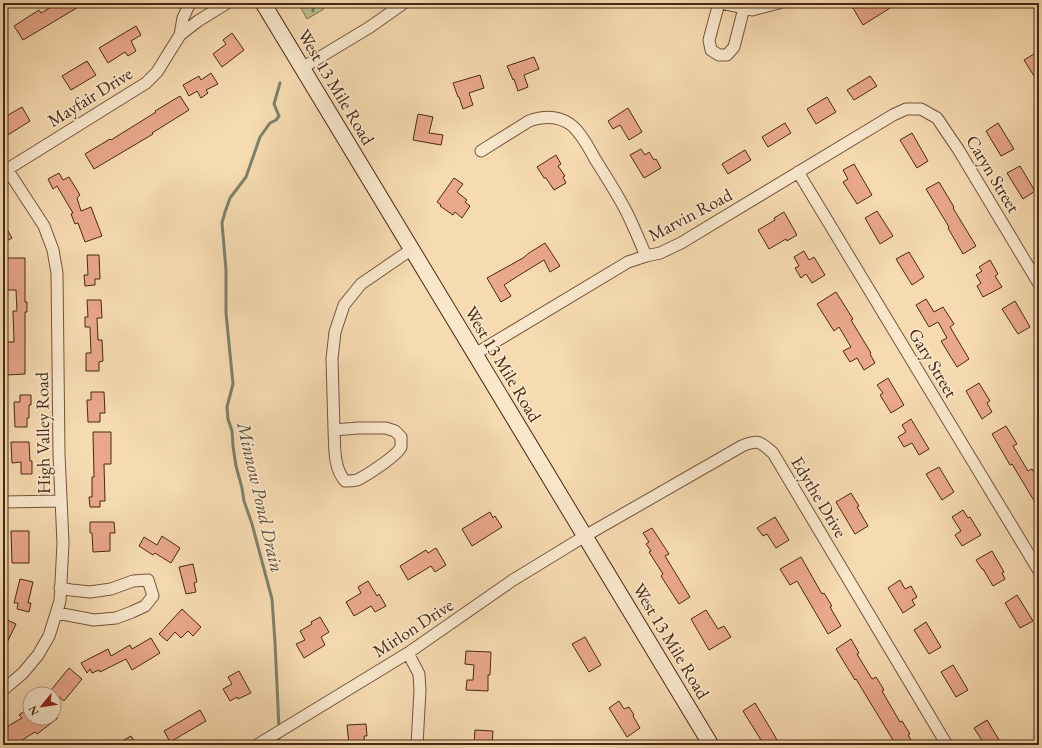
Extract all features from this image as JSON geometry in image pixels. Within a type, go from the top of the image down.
[{"type":"street","name":"Mayfair Drive","points":[[180,35],[183,18],[190,3]]},
{"type":"street","name":"Mayfair Drive","points":[[5,170],[146,83],[157,72],[180,35],[198,21],[228,3]]},
{"type":"street","name":"West 13 Mile Road","points":[[263,3],[711,745]]},
{"type":"street","points":[[302,68],[370,27],[404,3]]},
{"type":"street","points":[[744,8],[734,47],[727,54],[718,55],[711,50],[709,40],[720,3],[744,8],[752,10],[779,3]]},
{"type":"street","name":"Marvin Road","points":[[475,354],[628,262],[660,253],[681,243],[894,115],[906,109],[921,109]]},
{"type":"street","name":"Caryn Street","points":[[921,109],[937,118],[948,134],[1039,284]]},
{"type":"street","points":[[481,151],[521,125],[538,118],[551,118],[570,124],[575,128],[625,208],[646,256]]},
{"type":"street","name":"High Valley Road","points":[[3,690],[23,673],[38,655],[49,636],[60,601],[63,543],[59,454],[57,274],[53,250],[44,226],[5,170]]},
{"type":"street","name":"Gary Street","points":[[798,172],[1039,572]]},
{"type":"street","points":[[334,430],[386,428],[395,431],[401,437],[400,448],[396,454],[381,466],[359,479],[345,481],[340,475],[336,460],[334,430],[332,358],[335,332],[344,305],[361,284],[412,249]]},
{"type":"street","name":"Edythe Drive","points":[[585,536],[742,446],[753,442],[762,443],[773,453],[947,745]]},
{"type":"street","points":[[3,502],[61,501]]},
{"type":"street","name":"Mirlon Drive","points":[[257,745],[408,653],[513,580],[585,536]]},
{"type":"street","points":[[57,613],[94,620],[116,618],[145,606],[153,596],[148,580],[133,581],[111,589],[90,592],[60,588]]},
{"type":"street","points":[[408,653],[419,674],[420,690],[417,745]]},
{"type":"green space","points":[[298,3],[321,3],[324,9],[307,19]]},
{"type":"building","points":[[58,3],[85,3],[23,40],[14,26],[39,10],[41,13]]},
{"type":"building","points":[[862,3],[887,3],[890,8],[863,25],[853,8]]},
{"type":"building","points":[[136,26],[141,35],[131,41],[136,51],[128,56],[125,52],[108,63],[99,48]]},
{"type":"building","points":[[232,33],[244,50],[222,67],[213,54],[226,44],[223,40]]},
{"type":"building","points":[[1039,51],[1039,84],[1024,60]]},
{"type":"building","points":[[534,57],[539,69],[524,75],[528,87],[518,91],[507,66]]},
{"type":"building","points":[[87,61],[96,75],[71,90],[62,76]]},
{"type":"building","points":[[211,73],[218,84],[206,90],[208,93],[201,98],[197,91],[189,96],[183,85],[199,76],[201,80]]},
{"type":"building","points":[[480,75],[484,88],[469,93],[473,105],[463,109],[453,83]]},
{"type":"building","points":[[870,76],[877,86],[854,100],[847,90]]},
{"type":"building","points":[[180,96],[189,110],[152,133],[153,134],[94,169],[85,154],[110,139],[111,140]]},
{"type":"building","points":[[827,97],[836,112],[816,124],[807,109]]},
{"type":"building","points":[[22,107],[30,121],[3,138],[3,118]]},
{"type":"building","points":[[628,108],[642,132],[629,140],[620,125],[613,129],[608,121]]},
{"type":"building","points":[[418,114],[433,117],[429,133],[443,135],[441,145],[413,140]]},
{"type":"building","points":[[785,123],[791,133],[768,147],[762,137]]},
{"type":"building","points":[[998,123],[1014,149],[1001,156],[986,131]]},
{"type":"building","points":[[912,133],[928,161],[917,168],[900,140]]},
{"type":"building","points":[[641,149],[645,155],[649,152],[654,160],[656,159],[661,168],[644,178],[630,155]]},
{"type":"building","points":[[745,150],[751,160],[728,174],[722,164]]},
{"type":"building","points":[[556,155],[561,164],[558,166],[565,176],[563,177],[566,183],[554,190],[537,167]]},
{"type":"building","points":[[854,164],[872,195],[857,204],[843,182],[848,179],[843,170]]},
{"type":"building","points":[[1020,166],[1035,191],[1023,199],[1007,173]]},
{"type":"building","points":[[59,173],[63,180],[69,177],[80,195],[77,198],[81,211],[91,207],[102,236],[85,242],[78,223],[75,224],[71,214],[73,213],[57,186],[53,189],[48,179]]},
{"type":"building","points":[[454,178],[463,184],[457,192],[467,200],[465,202],[470,206],[462,218],[455,212],[453,215],[440,206],[441,205],[437,202]]},
{"type":"building","points":[[939,182],[976,246],[963,254],[926,189]]},
{"type":"building","points":[[877,211],[893,236],[880,244],[865,218]]},
{"type":"building","points":[[784,212],[797,235],[787,241],[786,239],[769,249],[758,230],[775,220],[774,218]]},
{"type":"building","points":[[3,222],[12,238],[3,243]]},
{"type":"building","points":[[545,243],[560,266],[550,272],[544,260],[504,285],[511,296],[501,302],[487,278],[523,258]]},
{"type":"building","points":[[804,251],[809,260],[814,257],[825,275],[812,283],[806,274],[801,278],[795,268],[799,266],[794,257]]},
{"type":"building","points":[[909,252],[924,277],[912,285],[896,259]]},
{"type":"building","points":[[87,255],[99,255],[100,279],[95,279],[95,285],[85,286],[84,275],[88,275]]},
{"type":"building","points":[[7,258],[25,258],[25,302],[27,302],[27,312],[25,312],[25,374],[7,375],[7,342],[14,342],[13,311],[17,311],[16,290],[7,290]]},
{"type":"building","points":[[990,260],[998,274],[995,276],[1002,287],[983,297],[977,286],[981,283],[976,275],[982,271],[979,267]]},
{"type":"building","points":[[836,292],[853,319],[851,320],[871,353],[870,354],[875,363],[864,370],[857,358],[850,362],[843,351],[851,347],[839,327],[834,331],[817,304]]},
{"type":"building","points":[[926,299],[934,312],[943,307],[954,324],[950,327],[969,359],[957,367],[941,341],[947,338],[938,322],[929,327],[916,305]]},
{"type":"building","points":[[87,300],[101,300],[102,318],[97,318],[98,340],[102,340],[103,361],[99,362],[99,371],[86,371],[86,353],[91,353],[90,327],[85,327],[85,317],[88,317]]},
{"type":"building","points":[[1015,301],[1030,327],[1018,334],[1002,309]]},
{"type":"building","points":[[888,378],[904,405],[891,413],[880,395],[883,393],[877,385]]},
{"type":"building","points":[[979,383],[990,401],[987,403],[992,412],[982,419],[966,391]]},
{"type":"building","points":[[91,392],[104,392],[105,413],[100,413],[100,422],[88,422],[87,400],[91,400]]},
{"type":"building","points":[[20,395],[31,395],[31,405],[29,405],[27,427],[15,427],[14,402],[20,402]]},
{"type":"building","points":[[911,419],[929,449],[919,455],[912,443],[904,447],[898,437],[906,432],[902,425]]},
{"type":"building","points":[[1006,426],[1017,444],[1013,446],[1028,471],[1032,469],[1039,480],[1039,509],[1012,464],[1010,465],[992,434]]},
{"type":"building","points":[[93,432],[111,432],[111,464],[104,464],[105,501],[100,501],[100,507],[90,507],[89,497],[92,497],[92,477],[94,477]]},
{"type":"building","points":[[11,442],[29,442],[30,461],[32,461],[32,474],[21,474],[21,462],[12,463]]},
{"type":"building","points":[[939,467],[954,492],[942,500],[926,474]]},
{"type":"building","points":[[851,493],[868,526],[855,534],[836,502]]},
{"type":"building","points":[[963,510],[968,518],[970,517],[981,535],[962,546],[955,535],[961,531],[952,517]]},
{"type":"building","points":[[490,512],[493,518],[495,516],[502,527],[472,546],[462,529]]},
{"type":"building","points":[[775,517],[789,540],[776,548],[767,534],[763,536],[757,528]]},
{"type":"building","points":[[90,522],[114,522],[115,533],[110,533],[110,551],[93,552]]},
{"type":"building","points":[[652,528],[669,554],[665,556],[690,597],[679,604],[661,576],[663,574],[649,552],[651,551],[646,544],[649,542],[643,533]]},
{"type":"building","points":[[11,531],[29,531],[29,563],[12,563]]},
{"type":"building","points":[[162,536],[180,548],[171,563],[155,553],[153,555],[139,546],[144,537],[157,545]]},
{"type":"building","points":[[436,548],[446,565],[435,572],[431,566],[408,580],[400,566],[426,550],[428,553]]},
{"type":"building","points":[[992,551],[1004,572],[1002,573],[1005,579],[993,586],[976,560]]},
{"type":"building","points":[[801,557],[822,594],[824,593],[832,606],[830,607],[841,626],[828,634],[797,581],[790,585],[780,569]]},
{"type":"building","points":[[193,564],[197,582],[194,583],[196,592],[186,594],[179,567]]},
{"type":"building","points":[[20,579],[33,582],[28,603],[31,603],[29,612],[17,609],[18,603],[14,603]]},
{"type":"building","points":[[900,580],[905,589],[911,586],[917,597],[912,600],[915,605],[903,613],[888,588]]},
{"type":"building","points":[[368,581],[377,596],[379,594],[386,606],[375,612],[371,606],[354,616],[346,602],[361,593],[358,587]]},
{"type":"building","points":[[1017,595],[1033,621],[1020,628],[1005,603]]},
{"type":"building","points":[[182,609],[201,627],[193,636],[188,631],[181,638],[175,632],[167,641],[159,634]]},
{"type":"building","points":[[706,610],[718,629],[724,626],[731,637],[709,650],[691,619]]},
{"type":"building","points":[[320,617],[329,632],[321,637],[325,645],[304,658],[296,644],[305,640],[300,631]]},
{"type":"building","points":[[3,618],[16,624],[3,651]]},
{"type":"building","points":[[926,622],[941,647],[929,654],[914,630]]},
{"type":"building","points":[[585,637],[601,665],[589,672],[572,644]]},
{"type":"building","points":[[151,638],[160,653],[132,670],[126,659],[100,672],[99,670],[92,673],[90,669],[87,673],[81,663],[108,649],[111,656],[130,645],[132,649]]},
{"type":"building","points":[[851,639],[859,653],[857,654],[872,679],[876,677],[884,690],[882,691],[900,722],[902,721],[910,734],[908,735],[914,745],[896,745],[836,649]]},
{"type":"building","points":[[466,651],[491,652],[490,675],[488,675],[488,691],[466,690],[467,680],[473,680],[474,665],[465,664]]},
{"type":"building","points":[[953,665],[968,690],[956,697],[941,672]]},
{"type":"building","points":[[69,668],[82,679],[64,701],[62,699],[62,686],[54,686]]},
{"type":"building","points":[[239,671],[251,693],[238,699],[237,697],[230,701],[223,689],[232,684],[228,677]]},
{"type":"building","points":[[619,701],[624,709],[629,707],[640,728],[627,737],[609,708]]},
{"type":"building","points":[[755,703],[780,745],[764,745],[743,711]]},
{"type":"building","points":[[200,710],[206,721],[170,742],[164,731]]},
{"type":"building","points":[[22,718],[22,726],[48,726],[37,734],[35,732],[14,745],[3,745],[3,735],[6,733],[3,729]]},
{"type":"building","points":[[987,720],[1002,745],[985,745],[974,728]]},
{"type":"building","points":[[366,724],[367,736],[364,736],[365,745],[349,745],[347,725]]},
{"type":"building","points":[[475,730],[493,731],[492,745],[474,745]]},
{"type":"building","points":[[131,736],[137,745],[115,745]]},
{"type":"waterway","name":"Minnow Pond Drain","points":[[313,3],[313,11]]},
{"type":"waterway","name":"Minnow Pond Drain","points":[[279,729],[272,599],[252,524],[244,501],[236,466],[232,431],[228,419],[227,407],[233,384],[226,313],[226,270],[222,223],[230,198],[246,177],[260,137],[270,123],[276,120],[279,116],[274,104],[280,83]]},
{"type":"waterway","name":"Minnow Pond Drain","points":[[279,735],[279,745]]}]
